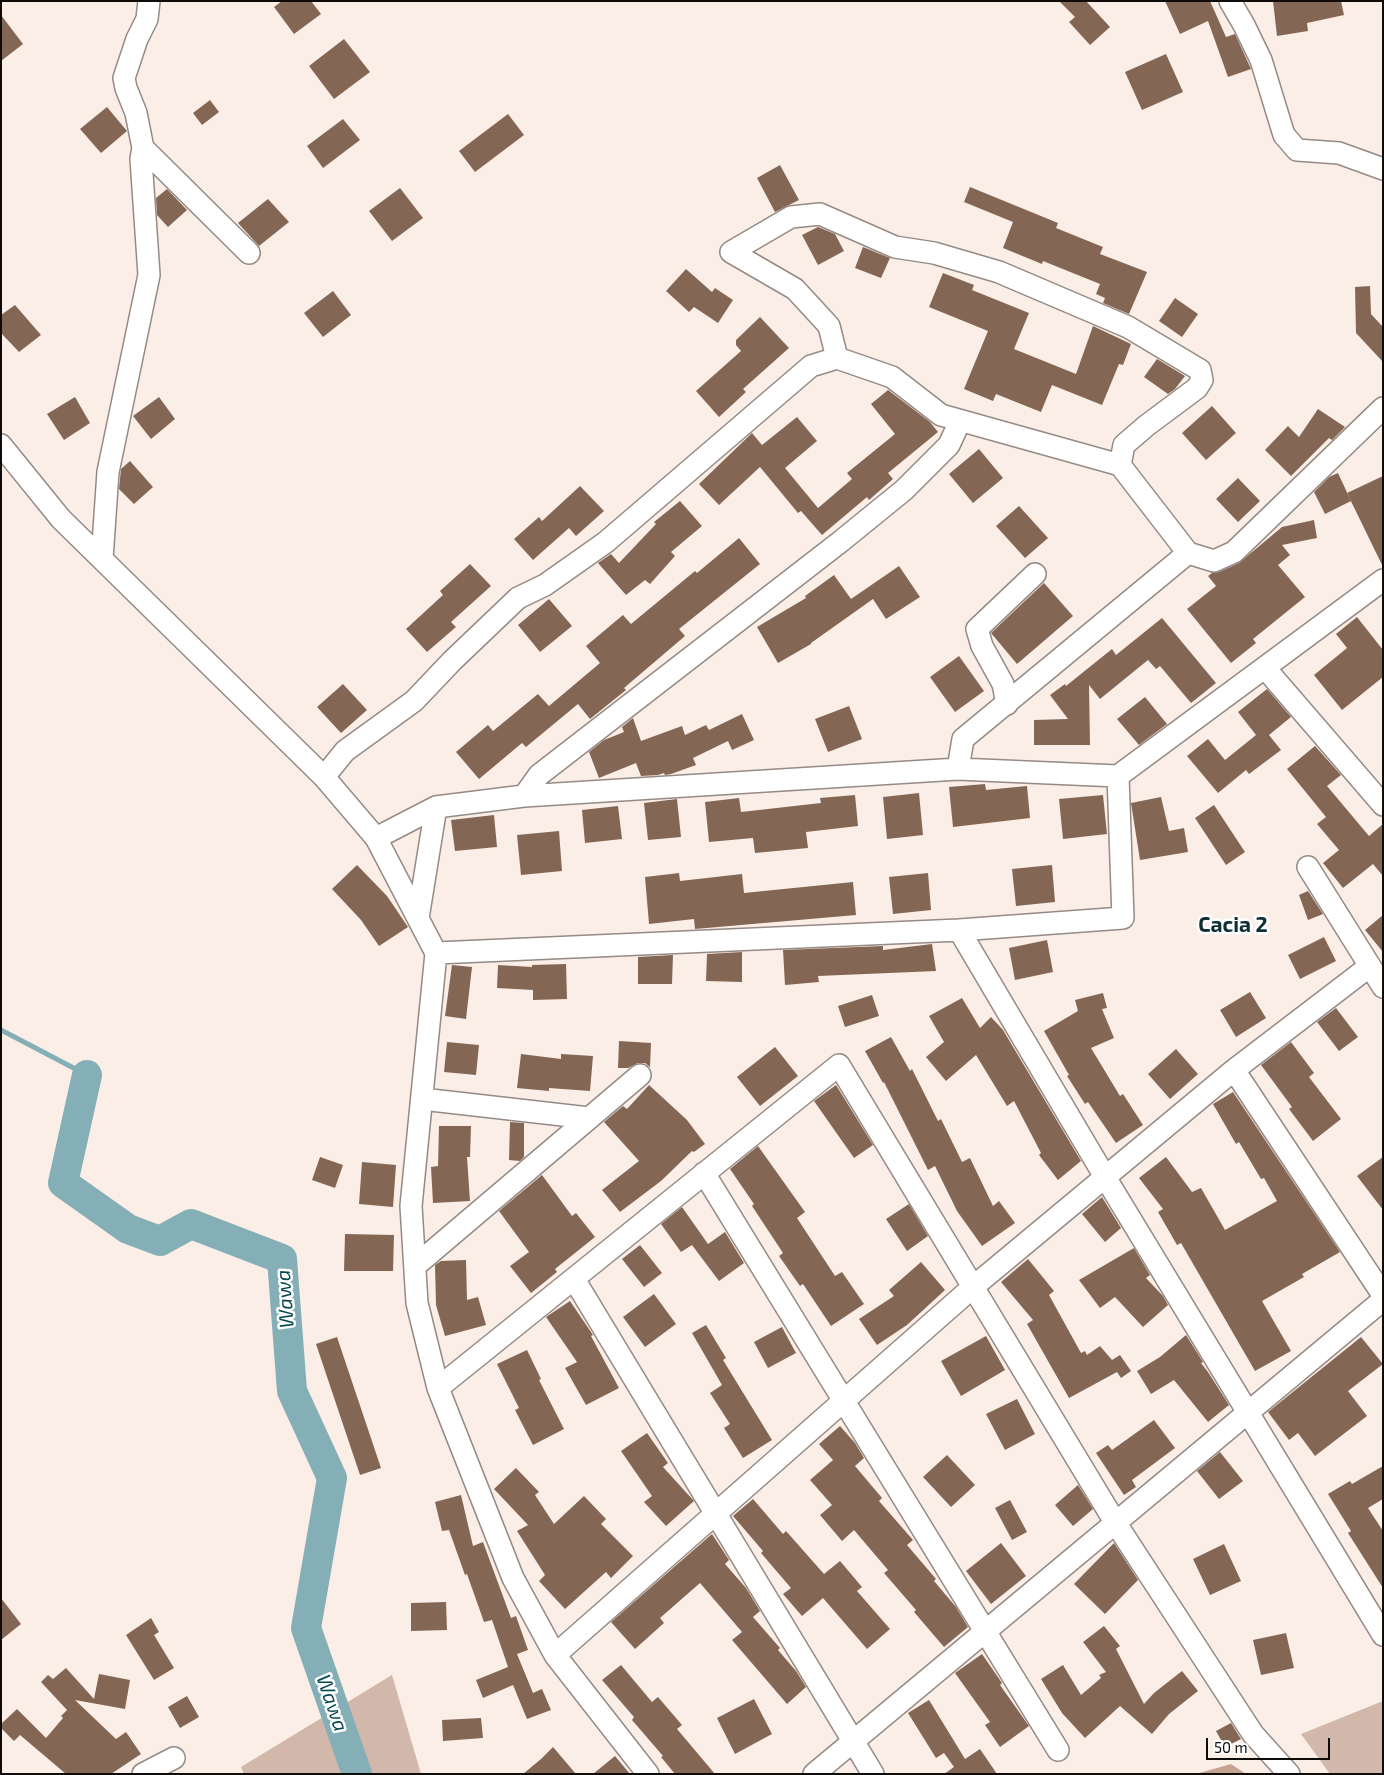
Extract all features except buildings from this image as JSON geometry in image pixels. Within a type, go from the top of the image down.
[{"type":"street","points":[[102,559],[108,472],[148,275],[141,159],[143,148],[136,113],[124,78],[137,39],[147,19],[149,1]]},
{"type":"street","points":[[1230,1],[1261,60],[1284,135],[1297,150],[1339,153],[1383,169]]},
{"type":"street","points":[[143,148],[249,253]]},
{"type":"street","points":[[837,358],[828,326],[794,289],[731,252],[791,217],[820,214],[896,247],[934,253],[999,272],[1128,328],[1200,370],[1202,380],[1197,388],[1124,445],[1120,466]]},
{"type":"street","points":[[324,777],[344,751],[414,701],[452,661],[518,598],[545,585],[606,542],[811,366],[837,358],[892,377],[941,415],[1120,466],[1188,553],[1214,561],[1234,552],[1383,408]]},
{"type":"street","points":[[524,796],[539,775],[840,542],[904,490],[949,445],[960,421]]},
{"type":"street","points":[[1,445],[61,519],[324,777],[376,838],[436,953],[411,1206],[417,1303],[438,1388],[513,1578],[555,1655],[648,1774]]},
{"type":"street","points":[[958,769],[963,739],[1188,553]]},
{"type":"street","points":[[1007,704],[1003,684],[982,646],[977,629],[1035,574]]},
{"type":"street","points":[[376,838],[436,807],[524,796],[958,769],[1118,776],[1265,668],[1379,588]]},
{"type":"street","points":[[1265,668],[1383,805]]},
{"type":"street","points":[[436,953],[959,930],[1123,918],[1118,776]]},
{"type":"street","points":[[418,918],[436,807]]},
{"type":"street","points":[[1308,867],[1383,987]]},
{"type":"street","points":[[959,930],[1105,1177],[1383,1636]]},
{"type":"street","points":[[555,1655],[973,1287],[1234,1070],[1370,966]]},
{"type":"street","points":[[438,1388],[839,1065],[1115,1522],[1253,1734],[1289,1774]]},
{"type":"street","points":[[1234,1070],[1383,1296]]},
{"type":"street","points":[[415,1266],[640,1075]]},
{"type":"street","points":[[422,1099],[589,1118]]},
{"type":"street","points":[[704,1173],[1058,1750]]},
{"type":"street","points":[[574,1279],[874,1774]]},
{"type":"street","points":[[814,1774],[1383,1300]]},
{"type":"street","points":[[143,1774],[174,1758]]},
{"type":"shaded area","points":[[392,1675],[421,1774],[244,1774],[241,1767]]},
{"type":"shaded area","points":[[1383,1701],[1383,1774],[1330,1774],[1301,1734]]},
{"type":"shaded area","points":[[1231,1764],[1246,1774],[1196,1774]]},
{"type":"waterway","name":"Wawa","points":[[1,1030],[87,1075]]},
{"type":"waterway","name":"Wawa","points":[[87,1075],[63,1183],[128,1229],[160,1241],[191,1224],[282,1259],[292,1391],[332,1478],[306,1628],[357,1774]]},
{"type":"district","name":"Cacia 2","points":[[1233,925]]}]
